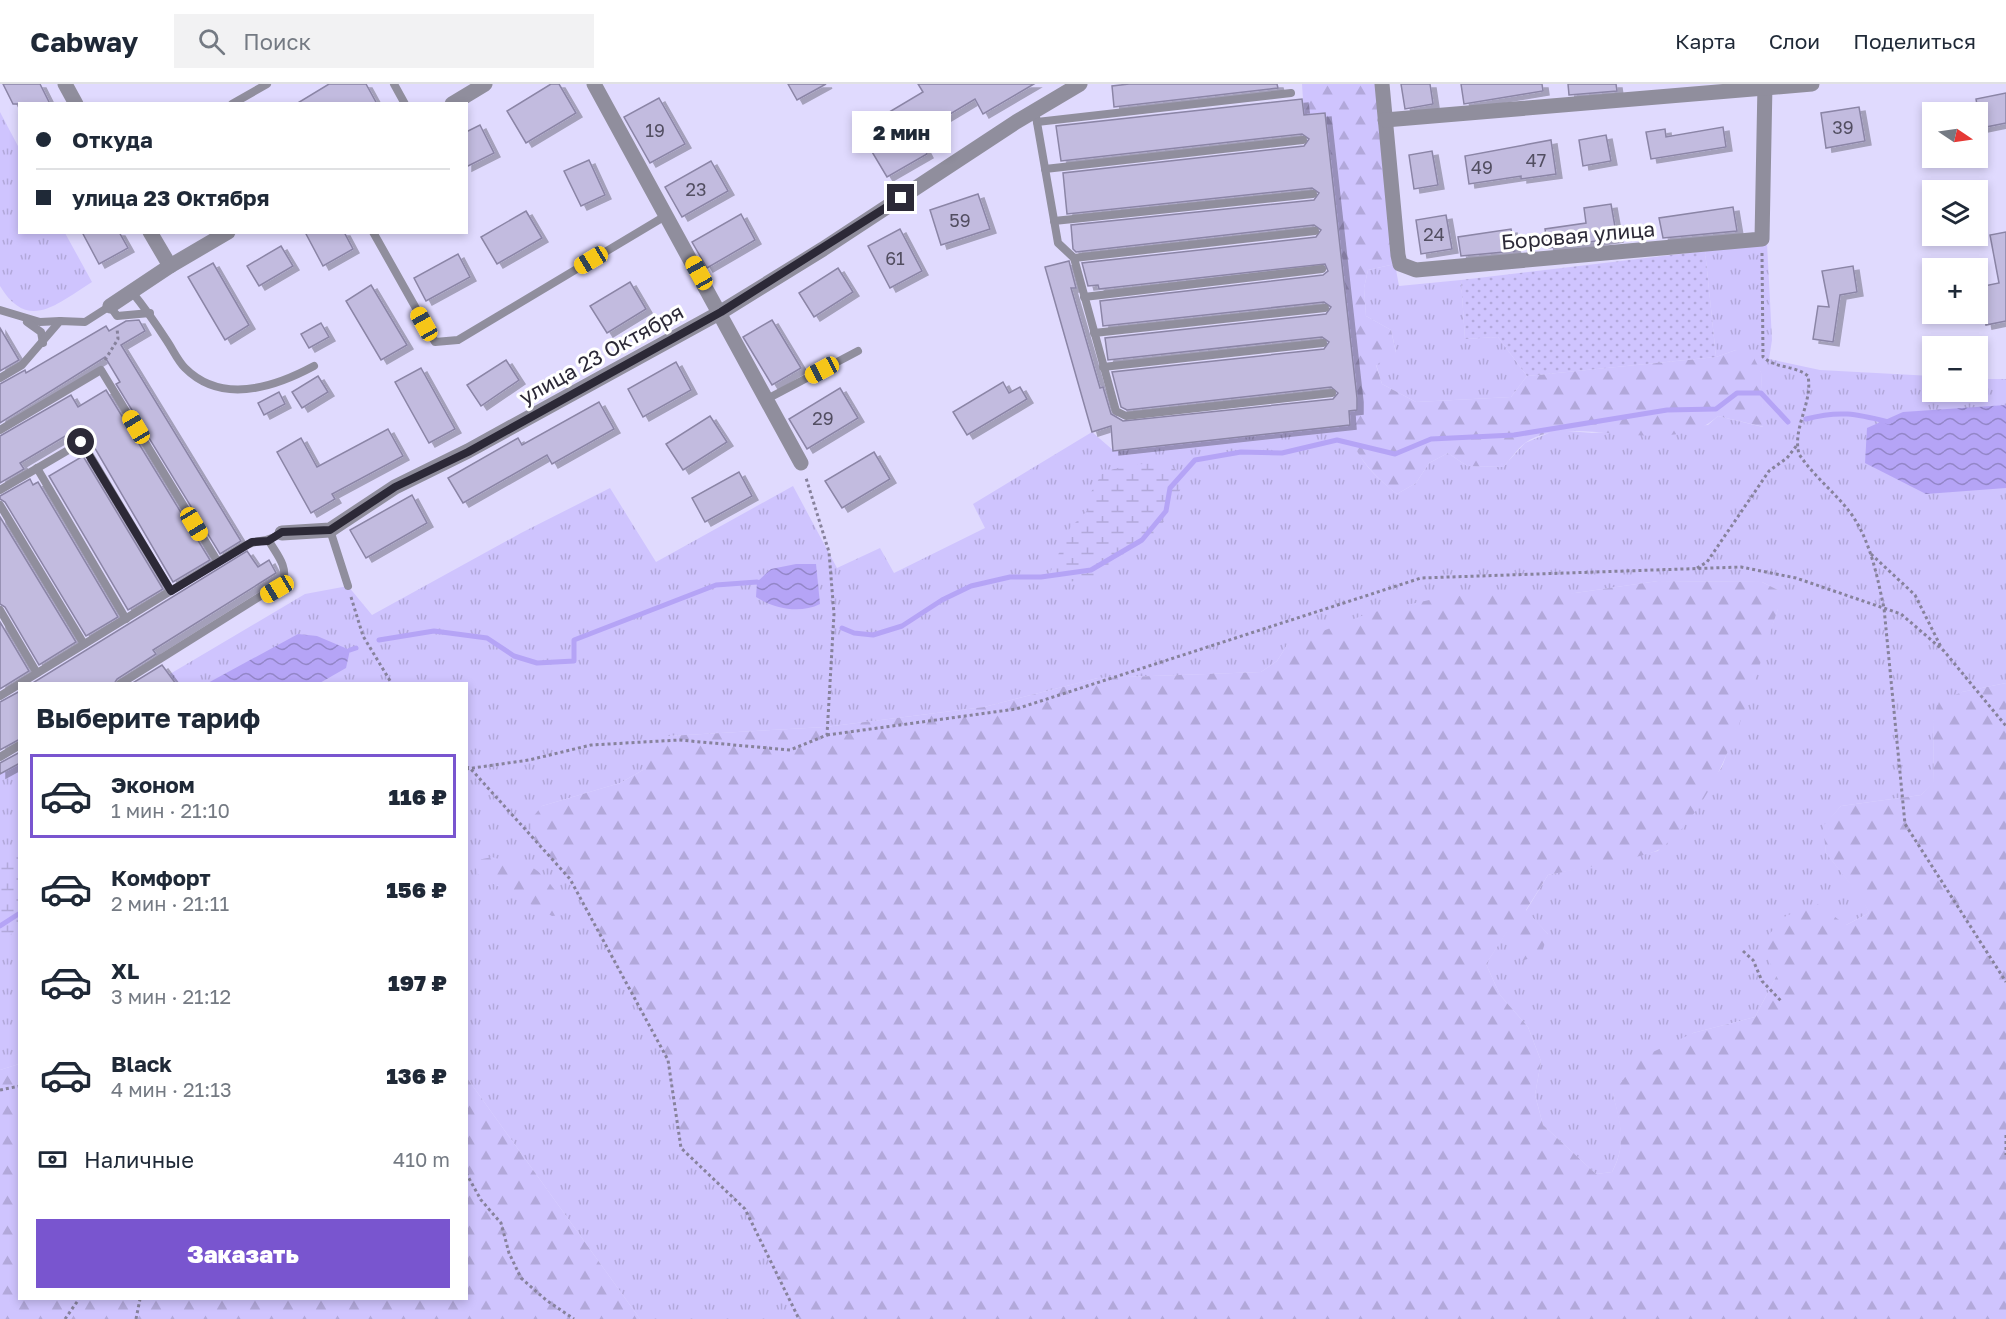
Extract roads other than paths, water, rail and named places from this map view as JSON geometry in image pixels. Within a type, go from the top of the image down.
[{"type":"street","points":[[66,84],[75,102]]},
{"type":"street","points":[[455,102],[485,84]]},
{"type":"street","points":[[594,84],[721,312],[801,463]]},
{"type":"street","name":"улица 23 Октября","points":[[330,530],[395,487],[468,452],[721,312],[1036,116],[1080,84]]},
{"type":"street","points":[[1382,84],[1385,120],[1765,86],[1812,84]]},
{"type":"street","name":"Боровая улица","points":[[1385,120],[1400,264],[1406,268],[1425,270],[1762,239],[1765,86]]},
{"type":"street","points":[[151,234],[170,266]]},
{"type":"street","points":[[113,311],[132,292],[170,266],[225,234]]},
{"type":"street","points":[[282,532],[330,530]]},
{"type":"lane","points":[[236,102],[267,84]]},
{"type":"lane","points":[[394,84],[404,102]]},
{"type":"lane","points":[[1291,93],[1036,116],[1058,243],[1074,258],[1116,411],[1126,416],[1332,393]]},
{"type":"lane","points":[[1045,169],[1303,140]]},
{"type":"lane","points":[[1054,221],[1313,194]]},
{"type":"lane","points":[[374,234],[435,342],[458,340],[667,215]]},
{"type":"lane","points":[[1074,258],[1315,231]]},
{"type":"lane","points":[[1084,297],[1323,269]]},
{"type":"lane","points":[[132,292],[150,313],[184,368],[203,381],[223,389],[270,387],[314,366]]},
{"type":"lane","points":[[1094,333],[1325,308]]},
{"type":"lane","points":[[2,314],[40,322],[85,322],[113,311],[150,313]]},
{"type":"lane","points":[[23,319],[41,332],[43,343]]},
{"type":"lane","points":[[0,378],[22,365],[60,321]]},
{"type":"lane","points":[[1103,367],[1323,343]]},
{"type":"lane","points":[[767,399],[858,351]]},
{"type":"lane","points":[[0,430],[101,370],[218,562]]},
{"type":"lane","points":[[0,490],[81,442],[171,591]]},
{"type":"lane","points":[[37,468],[126,619]]},
{"type":"lane","points":[[0,505],[84,644]]},
{"type":"lane","points":[[330,530],[348,586]]},
{"type":"lane","points":[[23,682],[252,542],[268,541],[282,532]]},
{"type":"lane","points":[[123,682],[283,582],[286,573],[284,564],[268,541]]},
{"type":"lane","points":[[0,610],[37,673]]},
{"type":"lane","points":[[0,696],[18,685]]},
{"type":"lane","points":[[0,757],[18,746]]},
{"type":"water","points":[[2006,405],[2006,488],[1926,494],[1865,463],[1867,428],[1903,412]]},
{"type":"water","points":[[796,564],[816,564],[820,604],[804,609],[788,609],[771,605],[756,597],[757,582],[771,569]]},
{"type":"water","points":[[298,634],[317,636],[350,650],[346,668],[322,682],[210,682]]},
{"type":"waterway","points":[[842,628],[854,633],[873,635],[902,626],[942,600],[971,586],[1010,577],[1041,577],[1091,570],[1142,540],[1166,511],[1170,488],[1195,460],[1241,452],[1282,453],[1337,440],[1395,454],[1431,439],[1514,435],[1667,410],[1716,409],[1737,393],[1761,393],[1788,422]]},
{"type":"waterway","points":[[1806,419],[1848,414],[1889,422]]},
{"type":"waterway","points":[[379,640],[434,631],[487,638],[514,656],[537,663],[574,661],[574,640],[716,585],[757,582]]},
{"type":"waterway","points":[[350,650],[356,648]]},
{"type":"waterway","points":[[0,926],[18,914]]}]
